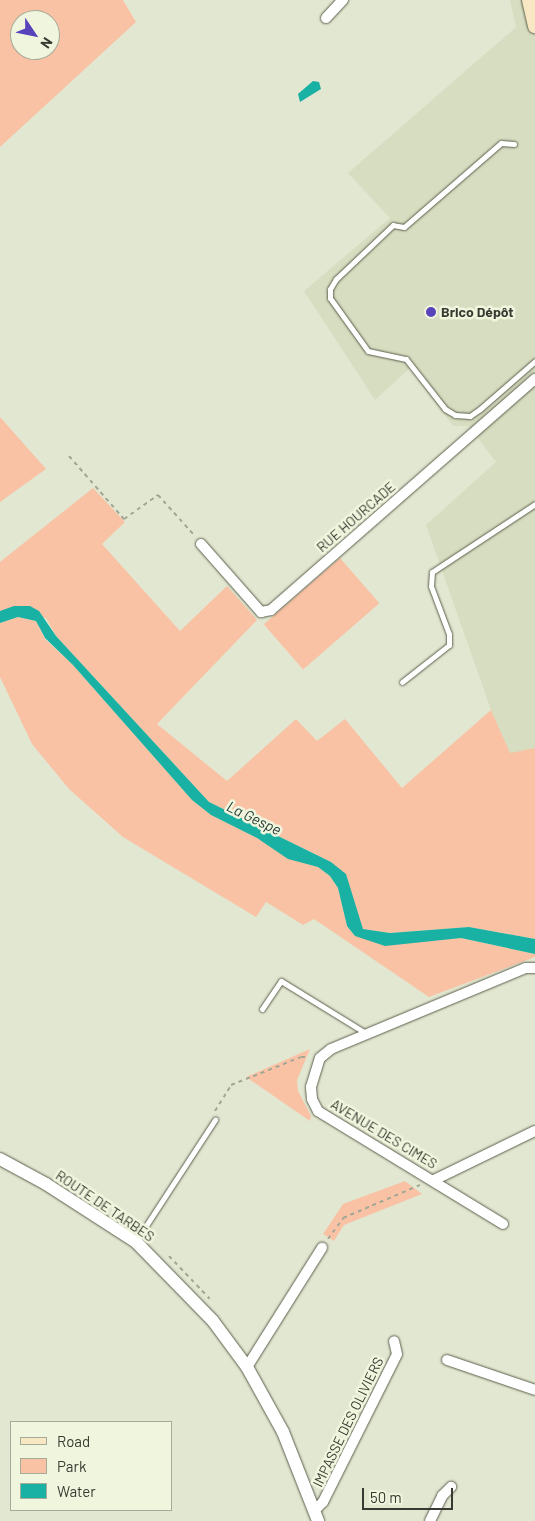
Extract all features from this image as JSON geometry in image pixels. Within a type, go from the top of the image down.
[{"type":"main road","points":[[529,0],[535,26]]},
{"type":"street","points":[[326,18],[342,0]]},
{"type":"street","name":"RUE HOURCADE","points":[[201,544],[261,612],[270,610],[535,379]]},
{"type":"street","points":[[320,1058],[331,1049],[526,968],[535,968]]},
{"type":"street","name":"AVENUE DES CIMES","points":[[320,1058],[311,1086],[312,1099],[318,1111],[434,1180],[535,1131]]},
{"type":"street","name":"ROUTE DE TARBES","points":[[0,1159],[55,1189],[136,1242],[213,1321],[247,1367],[282,1432],[316,1516]]},
{"type":"street","points":[[434,1180],[503,1224]]},
{"type":"street","points":[[247,1367],[322,1248]]},
{"type":"street","name":"IMPASSE DES OLIVIERS","points":[[316,1516],[397,1354],[394,1341]]},
{"type":"street","points":[[447,1360],[535,1390]]},
{"type":"street","points":[[430,1521],[442,1496],[451,1487]]},
{"type":"lane","points":[[514,144],[501,143],[404,227],[393,226],[336,279],[330,289],[330,298],[368,351],[406,359],[445,409],[455,416],[470,416],[480,410],[535,361]]},
{"type":"lane","points":[[402,682],[449,645],[449,634],[431,586],[432,572],[535,504]]},
{"type":"lane","points":[[262,1009],[281,981],[368,1034]]},
{"type":"lane","points":[[136,1242],[215,1120]]},
{"type":"path","points":[[69,456],[124,520],[158,495],[201,544]]},
{"type":"path","points":[[215,1120],[213,1114],[231,1085],[301,1057],[320,1058]]},
{"type":"path","points":[[322,1248],[343,1218],[434,1180]]},
{"type":"shaded area","points":[[510,0],[535,0],[535,748],[510,754],[491,710],[426,525],[496,462],[469,426],[453,426],[410,368],[375,400],[304,291],[390,218],[348,173],[516,27]]},
{"type":"green space","points":[[0,0],[123,0],[136,22],[0,147]]},
{"type":"green space","points":[[0,417],[46,469],[0,502]]},
{"type":"green space","points":[[93,488],[125,522],[102,544],[180,631],[227,586],[257,620],[157,724],[227,781],[296,719],[317,741],[345,719],[402,788],[491,710],[510,753],[535,748],[535,939],[469,927],[390,933],[363,929],[345,874],[331,862],[209,802],[56,636],[46,618],[0,611],[0,562]]},
{"type":"green space","points":[[340,558],[379,603],[303,670],[264,624]]},
{"type":"green space","points":[[18,617],[36,621],[45,639],[73,665],[192,800],[211,815],[257,838],[288,858],[318,867],[330,876],[338,888],[347,926],[355,936],[461,938],[535,954],[535,957],[429,997],[314,919],[303,925],[266,902],[256,917],[123,837],[69,789],[32,744],[0,677],[0,623]]},
{"type":"green space","points":[[310,1049],[297,1080],[298,1091],[311,1116],[310,1121],[246,1077]]},
{"type":"green space","points":[[405,1181],[422,1194],[344,1225],[334,1241],[323,1234],[343,1204]]},
{"type":"water","points":[[313,81],[319,82],[321,89],[300,102],[298,94]]},
{"type":"water","points":[[14,606],[30,606],[39,611],[56,636],[209,802],[331,862],[346,874],[363,929],[390,933],[469,927],[535,939],[535,954],[461,938],[385,946],[355,936],[347,926],[338,888],[330,876],[318,867],[288,859],[257,838],[211,815],[192,800],[73,665],[45,638],[36,621],[18,617],[0,623],[0,611]]},
{"type":"place","name":"Brico Dépôt","points":[[431,312]]},
{"type":"water label","name":"La Gespe","points":[[254,818]]}]
